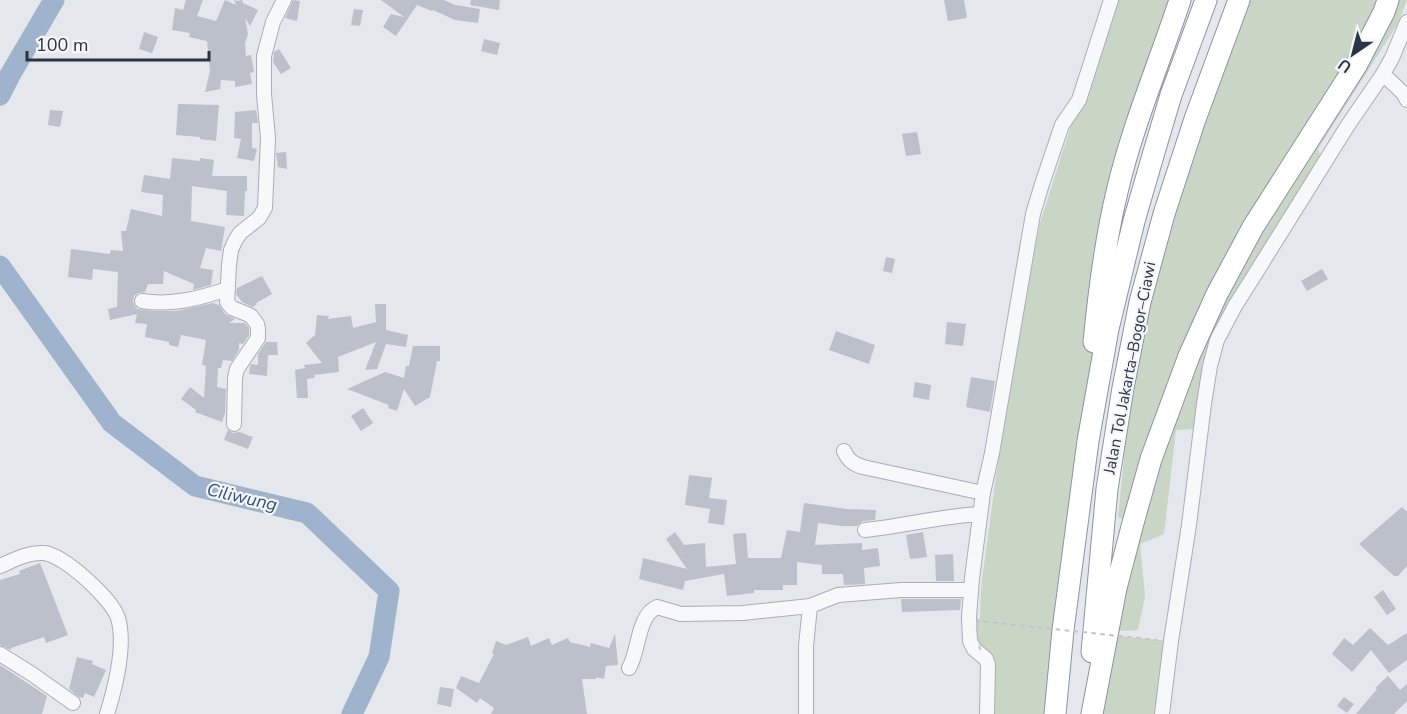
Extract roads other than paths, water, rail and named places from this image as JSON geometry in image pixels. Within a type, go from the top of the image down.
[{"type":"highway","points":[[1088,441],[1098,304],[1109,227],[1128,152],[1180,0]]},
{"type":"highway","name":"Jalan Tol Jakarta–Bogor–Ciawi","points":[[1055,714],[1088,441],[1108,329],[1134,221],[1154,152],[1171,95],[1206,0]]},
{"type":"highway","name":"Jalan Tol Jakarta–Bogor–Ciawi","points":[[1086,714],[1107,489],[1140,302],[1164,214],[1195,118],[1239,0]]},
{"type":"highway","points":[[1092,714],[1116,588],[1139,501],[1151,459],[1189,356],[1228,271],[1253,227],[1357,64],[1389,0]]},
{"type":"street","points":[[234,424],[237,369],[258,338],[258,329],[251,316],[230,306],[227,302],[229,265],[231,250],[240,233],[259,218],[265,208],[268,138],[264,94],[264,56],[273,22],[284,0]]},
{"type":"street","points":[[987,714],[988,665],[986,659],[974,649],[970,642],[969,616],[983,493],[1033,214],[1062,125],[1079,100],[1111,0]]},
{"type":"street","points":[[1162,714],[1204,404],[1217,340],[1235,306],[1348,125],[1383,74],[1407,21]]},
{"type":"street","points":[[1383,74],[1407,100]]},
{"type":"street","points":[[142,302],[180,302],[228,289]]},
{"type":"street","points":[[844,451],[850,461],[863,467],[983,493]]},
{"type":"street","points":[[865,530],[980,513]]},
{"type":"street","points":[[0,566],[28,554],[43,553],[56,556],[72,567],[108,601],[118,617],[120,638],[116,686],[107,714]]},
{"type":"street","points":[[629,669],[646,618],[654,608],[681,614],[754,612],[810,606],[838,595],[901,590],[971,590]]},
{"type":"street","points":[[806,714],[806,646],[810,606]]},
{"type":"street","points":[[0,654],[74,704]]},
{"type":"waterway","name":"Ciliwung","points":[[0,95],[54,0]]},
{"type":"waterway","name":"Ciliwung","points":[[0,266],[112,423],[195,486],[307,513],[389,591],[379,657],[352,714]]}]
